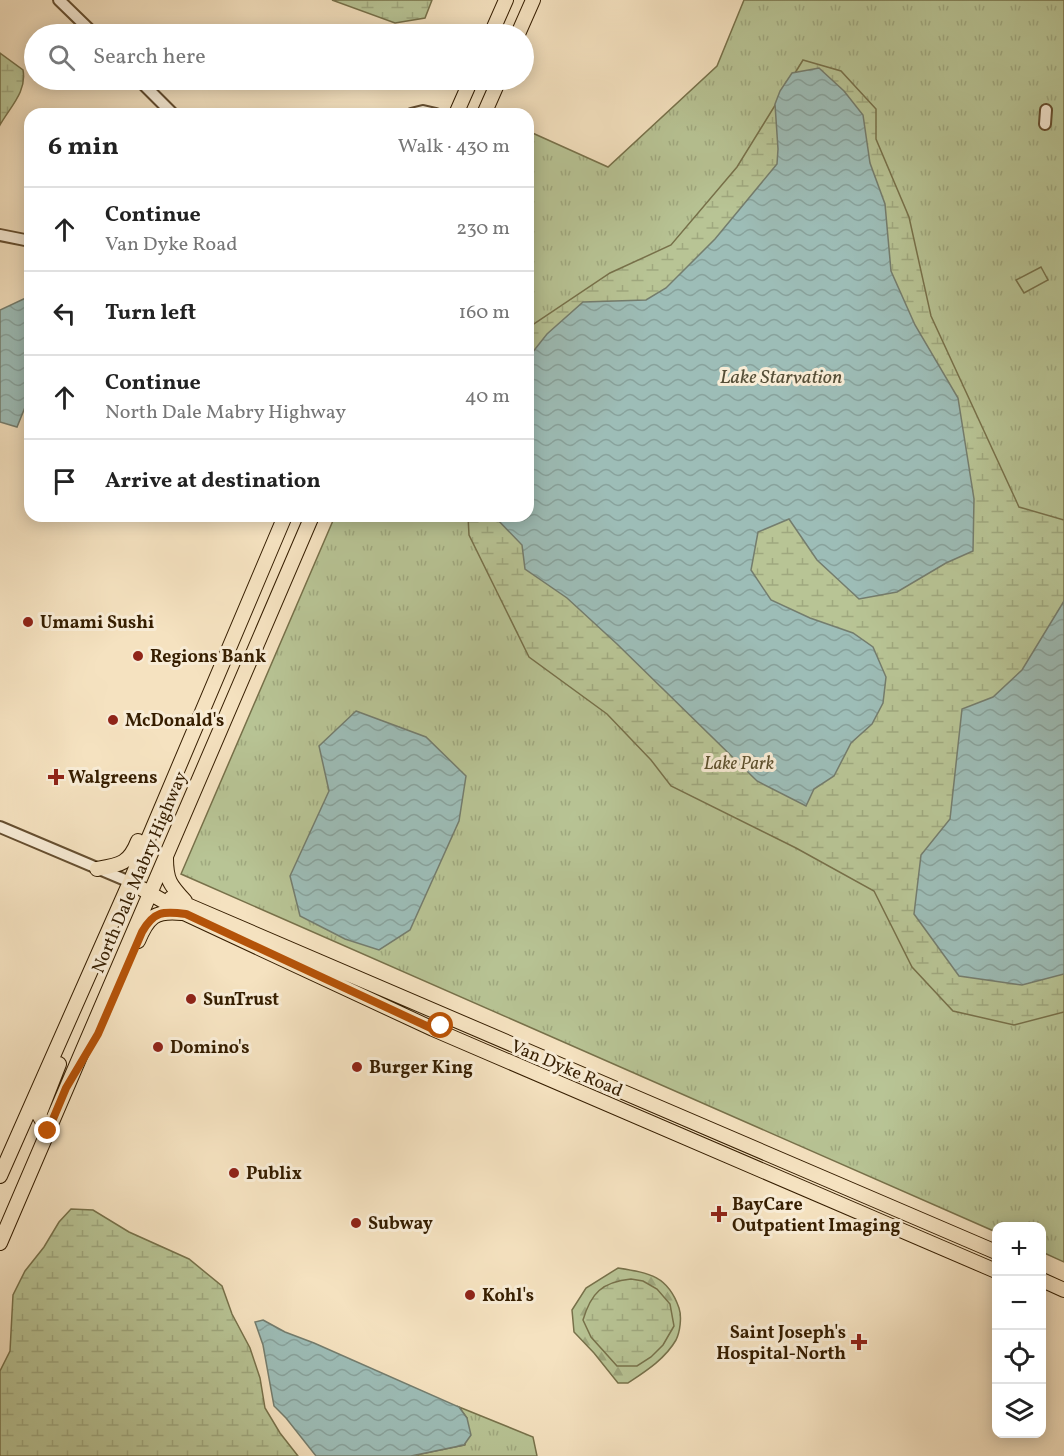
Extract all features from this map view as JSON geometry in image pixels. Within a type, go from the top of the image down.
[{"type":"main road","points":[[495,24],[506,0]]},
{"type":"main road","points":[[522,24],[533,0]]},
{"type":"main road","points":[[459,108],[467,90]]},
{"type":"main road","points":[[487,108],[495,90]]},
{"type":"main road","points":[[98,869],[122,863],[134,850],[273,522]]},
{"type":"main road","name":"North Dale Mabry Highway","points":[[0,1176],[130,882],[282,522]]},
{"type":"main road","points":[[301,542],[303,522]]},
{"type":"main road","name":"North Dale Mabry Highway","points":[[0,1243],[309,522]]},
{"type":"main road","points":[[66,1088],[98,1034],[149,920],[167,911],[187,909],[169,882],[166,871],[166,854]]},
{"type":"main road","name":"Van Dyke Road","points":[[130,882],[433,1029],[992,1269]]},
{"type":"main road","name":"Van Dyke Road","points":[[187,909],[992,1250]]},
{"type":"main road","points":[[48,1131],[39,1114],[78,1015],[79,996]]},
{"type":"main road","points":[[433,1029],[441,1026],[448,1027],[557,1071],[623,1092]]},
{"type":"main road","points":[[1046,1273],[1064,1281]]},
{"type":"main road","points":[[1046,1282],[1064,1290]]},
{"type":"main road","points":[[1046,1292],[1064,1300]]},
{"type":"street","points":[[59,0],[84,24]]},
{"type":"street","points":[[149,90],[167,108]]},
{"type":"street","points":[[1045,124],[1046,110]]},
{"type":"street","points":[[0,235],[24,240]]},
{"type":"street","name":"Van Dyke Road","points":[[0,827],[130,882]]},
{"type":"street","points":[[784,1180],[791,1164]]},
{"type":"green space","points":[[332,0],[432,0],[425,18],[395,23]]},
{"type":"green space","name":"Lake Park","points":[[744,0],[1064,0],[1064,1262],[1046,1254],[1046,1222],[992,1222],[992,1230],[181,874],[332,522],[534,522],[534,134],[608,167],[717,66]]},
{"type":"green space","points":[[0,53],[23,70],[24,78],[17,99],[0,125]]},
{"type":"green space","points":[[803,60],[841,71],[876,109],[876,139],[909,217],[931,316],[1019,507],[1064,520],[1064,1012],[1014,1025],[953,1011],[912,967],[874,891],[796,848],[671,786],[651,760],[607,714],[529,657],[469,535],[468,522],[534,522],[534,324],[610,273],[671,245],[737,167]]},
{"type":"green space","points":[[1041,267],[1048,280],[1024,293],[1016,280]]},
{"type":"green space","points":[[71,1209],[93,1210],[129,1232],[189,1259],[222,1286],[232,1314],[250,1348],[260,1378],[265,1408],[280,1433],[298,1456],[0,1456],[0,1371],[10,1351],[13,1295],[25,1271],[44,1247],[59,1222]]},
{"type":"green space","points":[[618,1268],[648,1274],[663,1283],[675,1297],[680,1316],[679,1333],[672,1347],[655,1364],[628,1383],[618,1383],[574,1332],[572,1310],[586,1288]]},
{"type":"green space","points":[[631,1279],[643,1281],[657,1289],[670,1304],[674,1326],[663,1345],[651,1357],[637,1366],[617,1366],[591,1337],[583,1320],[590,1303],[599,1290],[612,1283]]},
{"type":"green space","points":[[459,1407],[533,1437],[537,1456],[411,1456],[465,1445],[467,1418]]},
{"type":"water","name":"Lake Starvation","points":[[819,68],[844,91],[863,115],[870,163],[885,204],[891,271],[915,325],[958,398],[974,499],[973,551],[946,563],[897,592],[859,599],[817,560],[789,519],[758,532],[751,570],[771,600],[810,618],[853,633],[873,647],[886,677],[883,703],[872,724],[851,743],[834,776],[814,789],[806,806],[757,781],[567,598],[525,569],[522,545],[500,522],[534,522],[534,350],[547,334],[583,302],[646,300],[666,288],[715,239],[777,164],[775,104],[780,91],[792,73]]},
{"type":"water","points":[[24,299],[24,410],[17,427],[0,422],[0,310]]},
{"type":"water","points":[[1064,601],[1064,974],[1022,985],[959,976],[914,914],[921,855],[950,819],[962,709],[993,697],[1022,670]]},
{"type":"water","points":[[356,711],[426,737],[466,776],[459,821],[410,930],[379,950],[345,939],[300,916],[290,876],[329,791],[319,746]]},
{"type":"water","points":[[263,1320],[285,1332],[459,1407],[467,1418],[471,1435],[464,1445],[411,1456],[316,1456],[274,1406],[263,1345],[255,1322]]},
{"type":"place","name":"Umami Sushi","points":[[28,622]]},
{"type":"place","name":"Regions Bank","points":[[138,656]]},
{"type":"place","name":"McDonald's","points":[[113,720]]},
{"type":"place","name":"Walgreens","points":[[56,777]]},
{"type":"place","name":"SunTrust","points":[[191,999]]},
{"type":"place","name":"Domino's","points":[[158,1047]]},
{"type":"place","name":"Burger King","points":[[357,1067]]},
{"type":"place","name":"Publix","points":[[234,1173]]},
{"type":"place","name":"BayCare Outpatient Imaging","points":[[719,1214]]},
{"type":"place","name":"Subway","points":[[356,1223]]},
{"type":"place","name":"Kohl's","points":[[470,1295]]},
{"type":"place","name":"Saint Joseph's Hospital-North","points":[[859,1342]]},
{"type":"route","points":[[48,1131],[66,1088],[98,1034],[142,932],[149,920],[167,911],[186,914],[433,1029],[441,1026]]}]
